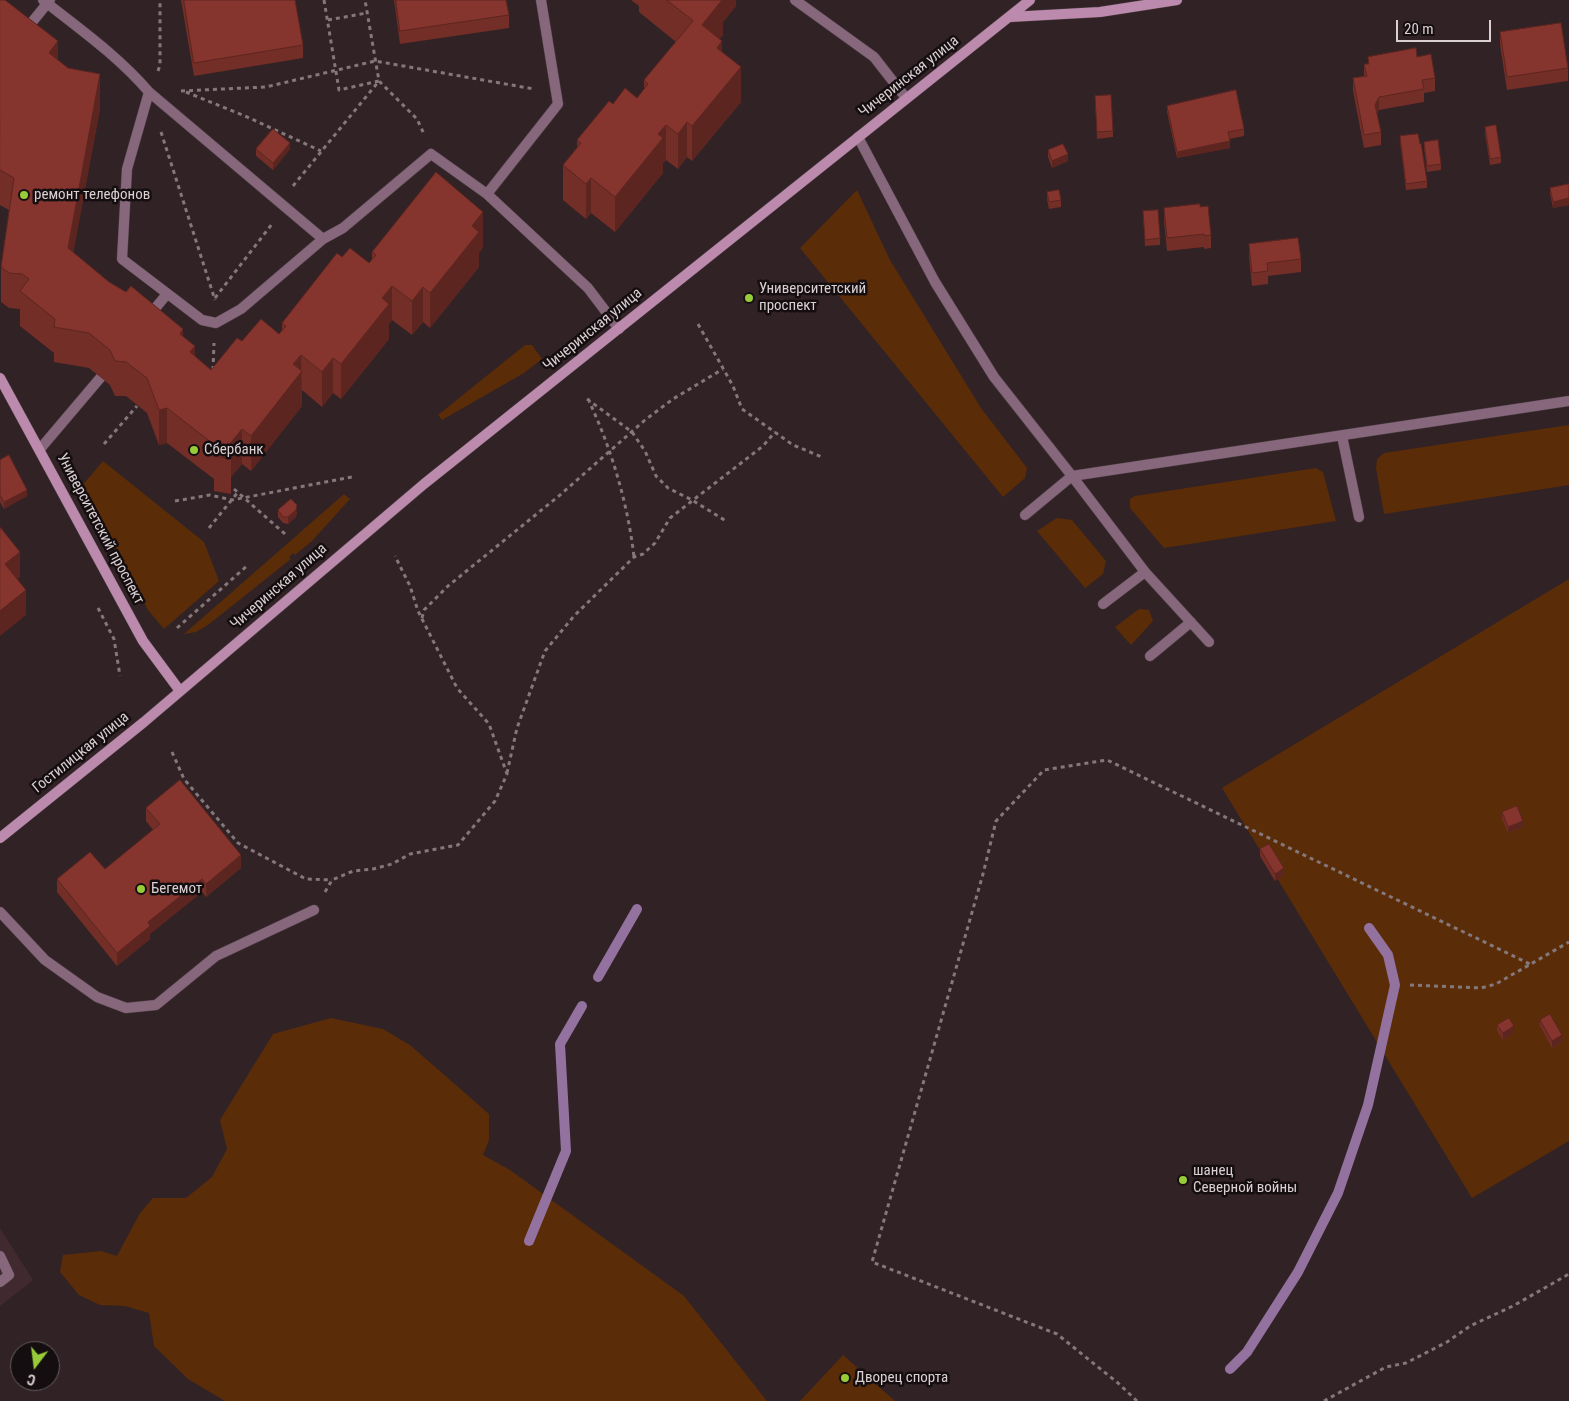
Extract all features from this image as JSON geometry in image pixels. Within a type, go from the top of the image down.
[{"type":"main road","name":"Чичеринская улица","points":[[180,691],[424,484],[1030,0]]},
{"type":"main road","points":[[1010,17],[1100,12],[1177,0]]},
{"type":"main road","name":"Университетский проспект","points":[[0,378],[143,641],[180,691]]},
{"type":"main road","name":"Гостилицкая улица","points":[[0,838],[180,691]]},
{"type":"lane","points":[[488,194],[558,104],[541,0]]},
{"type":"lane","points":[[795,0],[874,57],[906,98]]},
{"type":"lane","points":[[16,43],[47,1],[103,46],[130,70],[149,92],[323,239]]},
{"type":"lane","points":[[149,92],[127,169],[122,259],[202,320],[216,323],[241,309],[323,239],[343,228],[432,154],[488,194],[588,288],[619,329]]},
{"type":"lane","points":[[858,137],[935,282],[989,369],[1145,572],[1209,642]]},
{"type":"lane","points":[[139,328],[167,294]]},
{"type":"lane","points":[[40,449],[101,377]]},
{"type":"lane","points":[[1024,515],[1072,476],[1569,401]]},
{"type":"lane","points":[[1342,436],[1359,517]]},
{"type":"lane","points":[[1103,604],[1145,572]]},
{"type":"lane","points":[[1150,656],[1191,622]]},
{"type":"lane","points":[[0,912],[45,960],[97,997],[126,1008],[156,1005],[216,956],[314,910]]},
{"type":"lane","points":[[0,1256],[10,1275],[0,1282]]},
{"type":"path","points":[[160,0],[160,64],[149,92],[266,87],[375,61],[556,93]]},
{"type":"path","points":[[324,0],[339,90],[379,81]]},
{"type":"path","points":[[365,0],[379,81],[417,119],[432,154]]},
{"type":"path","points":[[328,20],[367,13]]},
{"type":"path","points":[[214,298],[273,223],[280,203],[321,150],[379,81]]},
{"type":"path","points":[[185,91],[321,150]]},
{"type":"path","points":[[160,128],[214,298],[216,323],[212,372]]},
{"type":"path","points":[[698,324],[733,386],[742,409],[793,445],[822,457]]},
{"type":"path","points":[[422,619],[424,610],[432,600],[560,495],[608,451],[673,398],[723,369]]},
{"type":"path","points":[[634,557],[632,538],[622,496],[600,426],[587,399],[632,432],[645,451],[656,476],[668,488],[692,500],[726,522]]},
{"type":"path","points":[[104,444],[137,406]]},
{"type":"path","points":[[172,752],[184,779],[238,843],[266,860],[306,879],[332,880],[353,871],[373,870],[392,864],[410,854],[458,845],[495,802],[507,774],[517,728],[545,652],[574,616],[634,557],[643,554],[655,543],[670,518],[763,446],[775,432]]},
{"type":"path","points":[[175,501],[210,495],[232,500],[352,477]]},
{"type":"path","points":[[209,528],[232,500],[236,491],[285,534]]},
{"type":"path","points":[[395,556],[410,586],[422,619],[457,688],[489,724],[507,774]]},
{"type":"path","points":[[178,628],[248,565]]},
{"type":"path","points":[[1137,1401],[1118,1382],[1057,1334],[872,1262],[981,884],[996,821],[1044,770],[1107,760],[1530,964]]},
{"type":"path","points":[[314,910],[332,880]]},
{"type":"path","points":[[1410,985],[1481,988],[1496,984],[1569,942]]},
{"type":"path","points":[[1324,1401],[1386,1367],[1406,1363],[1447,1342],[1470,1326],[1569,1274]]},
{"type":"shaded area","points":[[857,190],[890,260],[981,408],[1027,468],[1025,478],[1003,497],[800,248]]},
{"type":"shaded area","points":[[525,345],[532,345],[542,359],[524,373],[442,420],[438,415]]},
{"type":"shaded area","points":[[1569,425],[1569,485],[1384,514],[1376,468],[1377,459],[1384,453]]},
{"type":"shaded area","points":[[103,461],[204,542],[219,581],[164,629],[148,610],[81,487]]},
{"type":"shaded area","points":[[1316,468],[1323,472],[1336,521],[1164,548],[1130,508],[1130,499],[1135,496]]},
{"type":"shaded area","points":[[344,494],[350,499],[312,541],[295,555],[293,553],[289,557],[291,559],[208,625],[196,632],[184,634]]},
{"type":"shaded area","points":[[1057,518],[1072,520],[1106,561],[1103,574],[1085,588],[1037,531]]},
{"type":"shaded area","points":[[1569,579],[1569,1141],[1472,1198],[1222,788]]},
{"type":"shaded area","points":[[1139,609],[1149,610],[1153,621],[1131,645],[1115,627]]},
{"type":"shaded area","points":[[331,1018],[383,1029],[410,1045],[489,1114],[489,1140],[483,1155],[510,1170],[684,1296],[767,1401],[225,1401],[188,1379],[154,1346],[149,1313],[125,1306],[100,1305],[79,1295],[60,1272],[63,1255],[101,1251],[117,1256],[140,1213],[153,1198],[186,1198],[212,1177],[227,1149],[220,1120],[273,1034]]},
{"type":"shaded area","points":[[0,1228],[33,1280],[0,1306]]},
{"type":"shaded area","name":"Дворец спорта","points":[[843,1355],[895,1401],[800,1401]]},
{"type":"building","points":[[0,0],[5,0],[58,41],[49,53],[68,68],[100,74],[68,248],[109,282],[126,292],[131,286],[183,329],[180,334],[195,346],[190,352],[211,370],[237,338],[242,341],[261,319],[279,334],[286,326],[282,323],[337,253],[342,257],[350,248],[369,263],[376,255],[372,252],[436,172],[483,212],[472,226],[479,232],[430,293],[423,287],[412,301],[392,286],[382,298],[389,304],[341,364],[333,358],[322,372],[301,355],[293,364],[302,371],[251,436],[242,429],[224,451],[231,459],[214,456],[216,446],[167,408],[159,410],[147,378],[126,362],[115,361],[110,350],[89,333],[54,327],[55,319],[20,291],[29,279],[22,274],[9,273],[1,267],[14,178],[0,170]]},
{"type":"building","points":[[184,0],[295,0],[303,45],[194,63]]},
{"type":"building","points":[[396,0],[506,0],[509,15],[400,31]]},
{"type":"building","points":[[667,0],[722,0],[702,25],[722,41],[717,48],[741,67],[692,126],[687,122],[678,134],[666,125],[658,134],[663,138],[615,197],[591,178],[586,184],[563,165],[581,143],[577,140],[609,101],[613,104],[625,88],[637,98],[648,84],[644,80],[693,21]]},
{"type":"building","points":[[1561,23],[1568,68],[1507,77],[1500,32]]},
{"type":"building","points":[[1416,48],[1417,57],[1431,54],[1435,78],[1422,80],[1424,89],[1379,97],[1375,105],[1381,132],[1364,135],[1353,78],[1367,76],[1364,64],[1369,64],[1368,57]]},
{"type":"building","points":[[1236,90],[1244,129],[1228,132],[1230,141],[1177,152],[1167,106]]},
{"type":"building","points":[[1111,95],[1113,131],[1097,132],[1095,96]]},
{"type":"building","points":[[1496,125],[1501,157],[1490,159],[1485,127]]},
{"type":"building","points":[[273,129],[290,143],[273,163],[256,149]]},
{"type":"building","points":[[1418,134],[1427,181],[1406,184],[1400,136]]},
{"type":"building","points":[[1438,140],[1441,164],[1427,166],[1424,142]]},
{"type":"building","points":[[1063,144],[1068,154],[1052,161],[1048,150]]},
{"type":"building","points":[[1569,184],[1569,198],[1553,202],[1550,188]]},
{"type":"building","points":[[1059,190],[1061,200],[1049,202],[1047,192]]},
{"type":"building","points":[[1200,204],[1200,207],[1208,206],[1211,235],[1167,238],[1164,208]]},
{"type":"building","points":[[1158,210],[1160,238],[1145,240],[1143,211]]},
{"type":"building","points":[[1298,238],[1301,259],[1267,263],[1268,271],[1252,273],[1249,244]]},
{"type":"building","points":[[9,455],[27,490],[4,502],[0,495],[0,460]]},
{"type":"building","points":[[291,499],[297,505],[296,510],[288,517],[283,517],[278,510]]},
{"type":"building","points":[[0,527],[20,552],[5,564],[26,590],[0,611]]},
{"type":"building","points":[[180,780],[241,855],[206,884],[202,879],[148,922],[150,926],[117,953],[57,879],[90,852],[105,869],[160,824],[146,808]]},
{"type":"building","points":[[1517,806],[1523,821],[1508,827],[1502,812]]},
{"type":"building","points":[[1269,844],[1284,868],[1275,874],[1260,849]]},
{"type":"building","points":[[1550,1014],[1562,1035],[1552,1041],[1540,1020]]},
{"type":"building","points":[[1509,1018],[1514,1026],[1503,1033],[1497,1025]]},
{"type":"waterway","points":[[598,977],[637,909]]},
{"type":"waterway","points":[[1230,1369],[1247,1352],[1298,1272],[1338,1193],[1368,1105],[1395,985],[1388,955],[1369,928]]},
{"type":"waterway","points":[[529,1241],[566,1151],[560,1044],[582,1006]]},
{"type":"place","name":"ремонт телефонов","points":[[24,195]]},
{"type":"place","name":"Университетский проспект","points":[[749,298]]},
{"type":"place","name":"Сбербанк","points":[[194,450]]},
{"type":"place","name":"Бегемот","points":[[141,889]]},
{"type":"place","name":"шанец Северной войны","points":[[1183,1180]]},
{"type":"place","name":"Дворец спорта","points":[[845,1378]]}]
